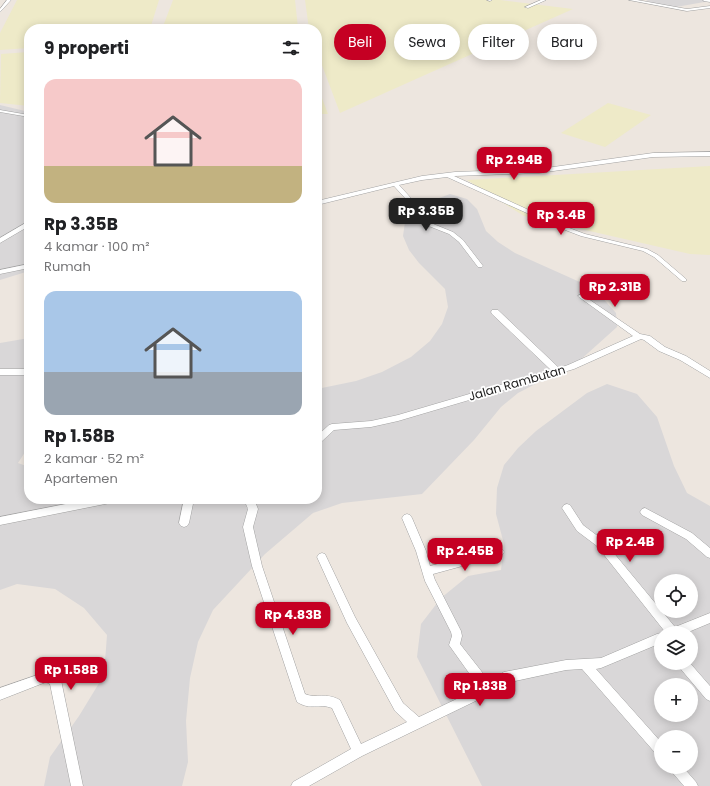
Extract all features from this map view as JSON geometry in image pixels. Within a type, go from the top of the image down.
[{"type":"street","points":[[0,11],[9,0]]},
{"type":"street","points":[[526,7],[544,0]]},
{"type":"street","points":[[631,0],[690,10],[710,7]]},
{"type":"street","points":[[705,0],[710,1]]},
{"type":"street","points":[[0,117],[2,111],[24,115]]},
{"type":"street","points":[[322,202],[395,184],[447,175],[539,171],[653,155],[710,154]]},
{"type":"street","points":[[447,175],[562,227],[645,250],[656,256],[684,280]]},
{"type":"street","points":[[395,184],[417,208],[413,218],[452,233],[461,241],[480,266]]},
{"type":"street","points":[[0,233],[3,240],[24,226]]},
{"type":"street","points":[[0,272],[24,267]]},
{"type":"street","points":[[582,296],[638,336],[648,338],[662,349],[682,358],[710,375]]},
{"type":"street","points":[[495,312],[557,371]]},
{"type":"street","name":"Jalan Rambutan","points":[[322,436],[332,427],[383,422],[580,364],[638,336]]},
{"type":"street","points":[[0,372],[24,372]]},
{"type":"street","points":[[0,521],[85,504]]},
{"type":"street","points":[[184,523],[188,504]]},
{"type":"street","points":[[251,504],[253,509],[248,528],[256,566],[301,698],[308,702],[331,701],[336,704],[358,752]]},
{"type":"street","points":[[567,508],[580,528],[600,543],[668,626]]},
{"type":"street","points":[[645,512],[689,536],[710,554]]},
{"type":"street","points":[[407,518],[421,551],[426,571],[456,631],[457,636],[454,645],[488,689]]},
{"type":"street","points":[[426,571],[499,552]]},
{"type":"street","points":[[322,557],[351,620],[399,707],[418,724]]},
{"type":"street","points":[[691,626],[710,618]]},
{"type":"street","points":[[297,786],[358,752],[488,689],[504,678],[512,675],[566,665],[585,665],[613,659],[654,641]]},
{"type":"street","points":[[585,665],[654,743]]},
{"type":"street","points":[[689,670],[710,695]]},
{"type":"street","points":[[0,694],[46,677],[55,680],[77,786]]},
{"type":"street","points":[[681,774],[692,786]]},
{"type":"shaded area","points":[[17,0],[159,0],[152,24],[24,24],[24,48],[0,50],[0,33]]},
{"type":"shaded area","points":[[173,0],[295,0],[298,24],[164,24]]},
{"type":"shaded area","points":[[305,0],[500,0],[573,9],[529,29],[529,24],[468,24],[468,56],[460,59],[460,24],[394,24],[394,60],[459,60],[340,113],[322,65],[322,24],[308,24]]},
{"type":"shaded area","points":[[646,0],[710,1],[676,7],[654,4]]},
{"type":"shaded area","points":[[24,52],[24,105],[0,103],[1,54]]},
{"type":"shaded area","points":[[322,98],[328,114],[322,114]]},
{"type":"shaded area","points":[[608,103],[651,115],[605,147],[561,133]]},
{"type":"shaded area","points":[[0,105],[24,111],[24,273],[0,280]]},
{"type":"shaded area","points":[[710,166],[710,255],[690,254],[524,216],[467,180]]},
{"type":"shaded area","points":[[450,194],[467,199],[477,209],[486,231],[498,242],[515,253],[582,283],[600,295],[616,313],[617,327],[578,362],[518,393],[501,407],[474,440],[422,494],[342,503],[313,513],[265,554],[213,610],[198,642],[190,678],[186,721],[188,762],[182,786],[44,786],[50,757],[79,716],[104,675],[107,635],[84,608],[55,589],[17,584],[0,590],[0,343],[24,339],[24,454],[18,463],[24,465],[24,504],[322,504],[322,388],[356,381],[382,372],[411,357],[430,341],[442,324],[448,307],[445,289],[419,263],[409,250],[403,236],[405,222],[417,210],[431,201]]},
{"type":"shaded area","points":[[607,384],[637,394],[657,417],[674,466],[687,493],[710,506],[710,786],[482,786],[417,657],[421,624],[441,598],[468,576],[501,570],[504,544],[496,514],[497,488],[504,465],[518,448],[536,431],[587,393]]}]
